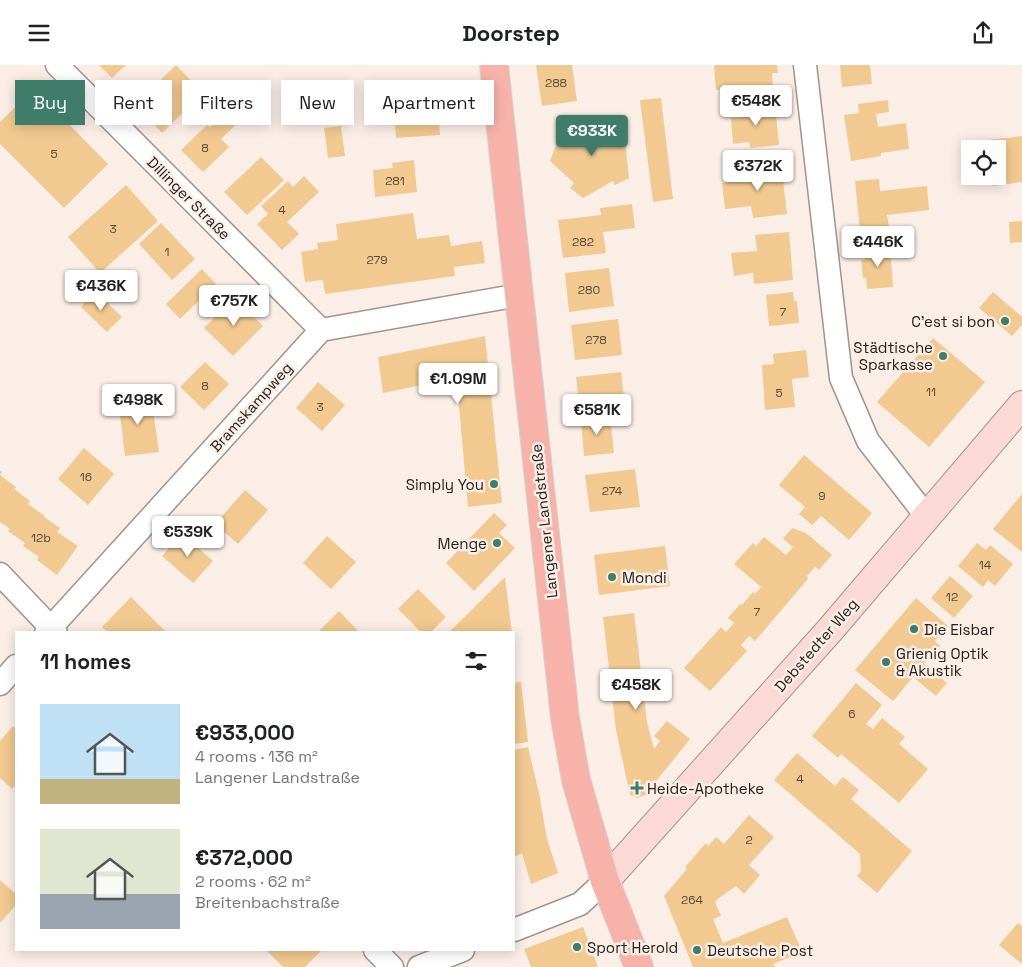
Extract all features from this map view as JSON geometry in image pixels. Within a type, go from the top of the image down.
[{"type":"main road","name":"Langener Landstraße","points":[[494,65],[565,718],[576,779],[606,881],[639,967]]},
{"type":"street","name":"Dillinger Straße","points":[[56,65],[321,330]]},
{"type":"street","points":[[805,65],[841,378],[868,441],[927,517]]},
{"type":"street","points":[[321,330],[519,295]]},
{"type":"street","name":"Bramskampweg","points":[[51,631],[321,330]]},
{"type":"street","name":"Debstedter Weg","points":[[606,881],[818,645],[1022,405]]},
{"type":"street","points":[[0,574],[51,631]]},
{"type":"street","points":[[0,684],[15,667]]},
{"type":"street","points":[[515,930],[580,904],[606,881]]},
{"type":"street","points":[[376,951],[392,967]]},
{"type":"street","points":[[419,967],[460,951]]},
{"type":"building","points":[[99,65],[126,65],[112,78]]},
{"type":"building","points":[[176,65],[190,80],[182,80],[182,113],[172,123],[172,80],[161,80]]},
{"type":"building","points":[[536,65],[572,65],[577,101],[542,106]]},
{"type":"building","points":[[714,65],[777,65],[778,73],[772,73],[773,87],[739,91],[738,88],[716,90]]},
{"type":"building","points":[[840,65],[870,65],[872,84],[842,87]]},
{"type":"building","points":[[661,98],[673,199],[653,202],[640,100]]},
{"type":"building","points":[[888,100],[889,112],[876,114],[878,127],[906,123],[909,149],[881,153],[881,156],[851,161],[844,115],[859,113],[858,104]]},
{"type":"building","points":[[775,104],[779,145],[750,148],[749,142],[733,144],[731,118],[744,117],[743,107]]},
{"type":"building","points":[[15,107],[15,125],[70,125],[108,164],[64,208],[0,144],[0,122]]},
{"type":"building","points":[[623,122],[629,178],[615,185],[613,181],[583,198],[570,188],[574,183],[550,161],[562,129]]},
{"type":"building","points":[[154,125],[170,125],[162,133]]},
{"type":"building","points":[[207,125],[210,127],[212,125],[236,125],[221,139],[229,147],[203,172],[181,150]]},
{"type":"building","points":[[395,125],[439,125],[440,135],[396,138]]},
{"type":"building","points":[[341,126],[345,156],[328,158],[324,128]]},
{"type":"building","points":[[1022,136],[1022,182],[1006,184],[1006,140],[988,140]]},
{"type":"building","points":[[261,157],[284,180],[247,215],[224,192]]},
{"type":"building","points":[[414,160],[417,192],[375,197],[373,170],[393,168],[392,163]]},
{"type":"building","points":[[781,163],[787,214],[753,218],[751,206],[725,209],[722,183],[749,180],[747,167]]},
{"type":"building","points":[[304,176],[319,192],[287,222],[299,234],[282,250],[257,224],[268,214],[261,206],[288,181],[293,187]]},
{"type":"building","points":[[879,179],[880,191],[927,186],[929,210],[887,215],[889,227],[860,230],[855,181]]},
{"type":"building","points":[[126,185],[158,221],[100,273],[68,237]]},
{"type":"building","points":[[632,204],[635,228],[603,232],[606,253],[563,258],[558,220],[601,215],[600,208]]},
{"type":"building","points":[[413,213],[417,239],[449,235],[451,246],[482,241],[485,263],[454,267],[455,276],[325,294],[323,280],[305,282],[301,252],[318,249],[317,243],[338,240],[336,224]]},
{"type":"building","points":[[1022,221],[1022,242],[1010,243],[1009,222]]},
{"type":"building","points":[[161,223],[195,259],[172,280],[139,244]]},
{"type":"building","points":[[789,232],[793,280],[754,284],[753,273],[734,276],[731,253],[757,251],[755,235]]},
{"type":"building","points":[[890,246],[893,287],[867,289],[866,278],[863,278],[861,260],[865,260],[864,249]]},
{"type":"building","points":[[609,268],[614,306],[569,312],[565,273]]},
{"type":"building","points":[[202,269],[216,284],[180,319],[166,304]]},
{"type":"building","points":[[95,291],[122,317],[107,332],[81,307]]},
{"type":"building","points":[[793,292],[794,301],[797,301],[799,323],[769,326],[766,295]]},
{"type":"building","points":[[993,292],[1022,317],[1022,325],[1012,336],[979,308]]},
{"type":"building","points":[[234,297],[263,326],[233,356],[204,328]]},
{"type":"building","points":[[618,319],[622,355],[575,360],[571,325]]},
{"type":"building","points":[[485,336],[502,503],[468,507],[457,383],[451,379],[383,393],[378,357]]},
{"type":"building","points":[[933,338],[985,382],[929,447],[877,402]]},
{"type":"building","points":[[806,350],[809,377],[792,379],[795,407],[765,410],[762,365],[774,364],[773,354]]},
{"type":"building","points":[[205,362],[229,384],[204,410],[180,387]]},
{"type":"building","points":[[621,372],[625,406],[580,412],[576,377]]},
{"type":"building","points":[[318,382],[345,405],[322,431],[296,408]]},
{"type":"building","points":[[151,395],[159,452],[125,456],[118,399]]},
{"type":"building","points":[[610,416],[614,453],[584,456],[581,420]]},
{"type":"building","points":[[84,448],[114,474],[88,505],[58,479]]},
{"type":"building","points":[[804,455],[872,513],[849,540],[821,516],[812,525],[799,514],[805,507],[779,485]]},
{"type":"building","points":[[635,469],[640,507],[590,512],[585,475]]},
{"type":"building","points":[[0,475],[30,501],[28,504],[60,528],[57,532],[78,546],[57,575],[37,560],[39,557],[23,546],[25,543],[8,531],[10,529],[0,522]]},
{"type":"building","points":[[245,490],[268,510],[238,544],[215,524]]},
{"type":"building","points":[[1022,494],[1022,552],[993,529]]},
{"type":"building","points":[[494,513],[507,525],[499,533],[515,548],[474,591],[446,563]]},
{"type":"building","points":[[792,528],[806,533],[832,555],[819,570],[815,567],[807,576],[808,579],[755,641],[749,636],[741,645],[747,651],[710,691],[684,668],[721,627],[726,632],[734,623],[728,618],[740,604],[742,605],[753,592],[755,594],[761,587],[734,564],[753,543],[756,546],[764,537],[786,555],[793,547],[783,539]]},
{"type":"building","points":[[182,534],[213,561],[193,583],[162,556]]},
{"type":"building","points":[[327,536],[356,562],[331,589],[303,563]]},
{"type":"building","points":[[977,543],[986,550],[990,545],[1013,564],[995,586],[988,580],[983,587],[958,566]]},
{"type":"building","points":[[665,546],[670,586],[599,595],[594,555]]},
{"type":"building","points":[[950,576],[973,596],[954,618],[931,598]]},
{"type":"building","points":[[505,577],[512,631],[450,631]]},
{"type":"building","points":[[418,589],[446,617],[432,631],[420,631],[398,609]]},
{"type":"building","points":[[131,597],[165,631],[106,631],[102,627]]},
{"type":"building","points":[[916,598],[948,626],[935,641],[940,646],[924,664],[947,683],[936,696],[913,677],[893,701],[855,670]]},
{"type":"building","points":[[339,611],[358,631],[319,631]]},
{"type":"building","points":[[634,613],[647,722],[654,749],[660,741],[654,736],[667,721],[690,739],[645,795],[638,798],[630,795],[616,730],[603,617]]},
{"type":"building","points":[[521,682],[528,742],[515,744],[515,683]]},
{"type":"building","points":[[856,683],[882,705],[866,724],[873,729],[882,718],[905,737],[899,744],[928,769],[899,803],[841,754],[838,758],[812,736]]},
{"type":"building","points":[[13,726],[15,728],[15,786],[12,789],[0,778],[0,741]]},
{"type":"building","points":[[528,747],[547,839],[558,873],[531,884],[522,853],[515,856],[515,750]]},
{"type":"building","points":[[797,753],[835,786],[843,777],[859,790],[851,799],[912,851],[877,893],[857,876],[861,871],[860,854],[774,780]]},
{"type":"building","points":[[749,815],[774,837],[749,865],[760,875],[744,894],[736,886],[719,898],[715,902],[721,916],[713,919],[723,943],[787,917],[802,952],[773,964],[775,967],[693,967],[664,896],[687,869],[685,867],[706,843],[708,846],[716,837],[724,844]]},
{"type":"building","points":[[0,880],[15,893],[15,906],[0,923]]},
{"type":"building","points":[[1018,923],[1022,926],[1022,964],[999,945]]},
{"type":"building","points":[[583,927],[598,967],[531,967],[524,949]]},
{"type":"building","points":[[267,951],[321,951],[305,967],[283,967]]},
{"type":"place","name":"C'est si bon","points":[[1005,321]]},
{"type":"place","name":"Städtische Sparkasse","points":[[943,356]]},
{"type":"place","name":"Simply You","points":[[494,484]]},
{"type":"place","name":"Menge","points":[[497,543]]},
{"type":"place","name":"Mondi","points":[[612,577]]},
{"type":"place","name":"Die Eisbar","points":[[914,629]]},
{"type":"place","name":"Grienig Optik & Akustik","points":[[886,662]]},
{"type":"place","name":"Heide-Apotheke","points":[[637,788]]},
{"type":"place","name":"Sport Herold","points":[[577,947]]},
{"type":"place","name":"Deutsche Post","points":[[697,950]]}]
